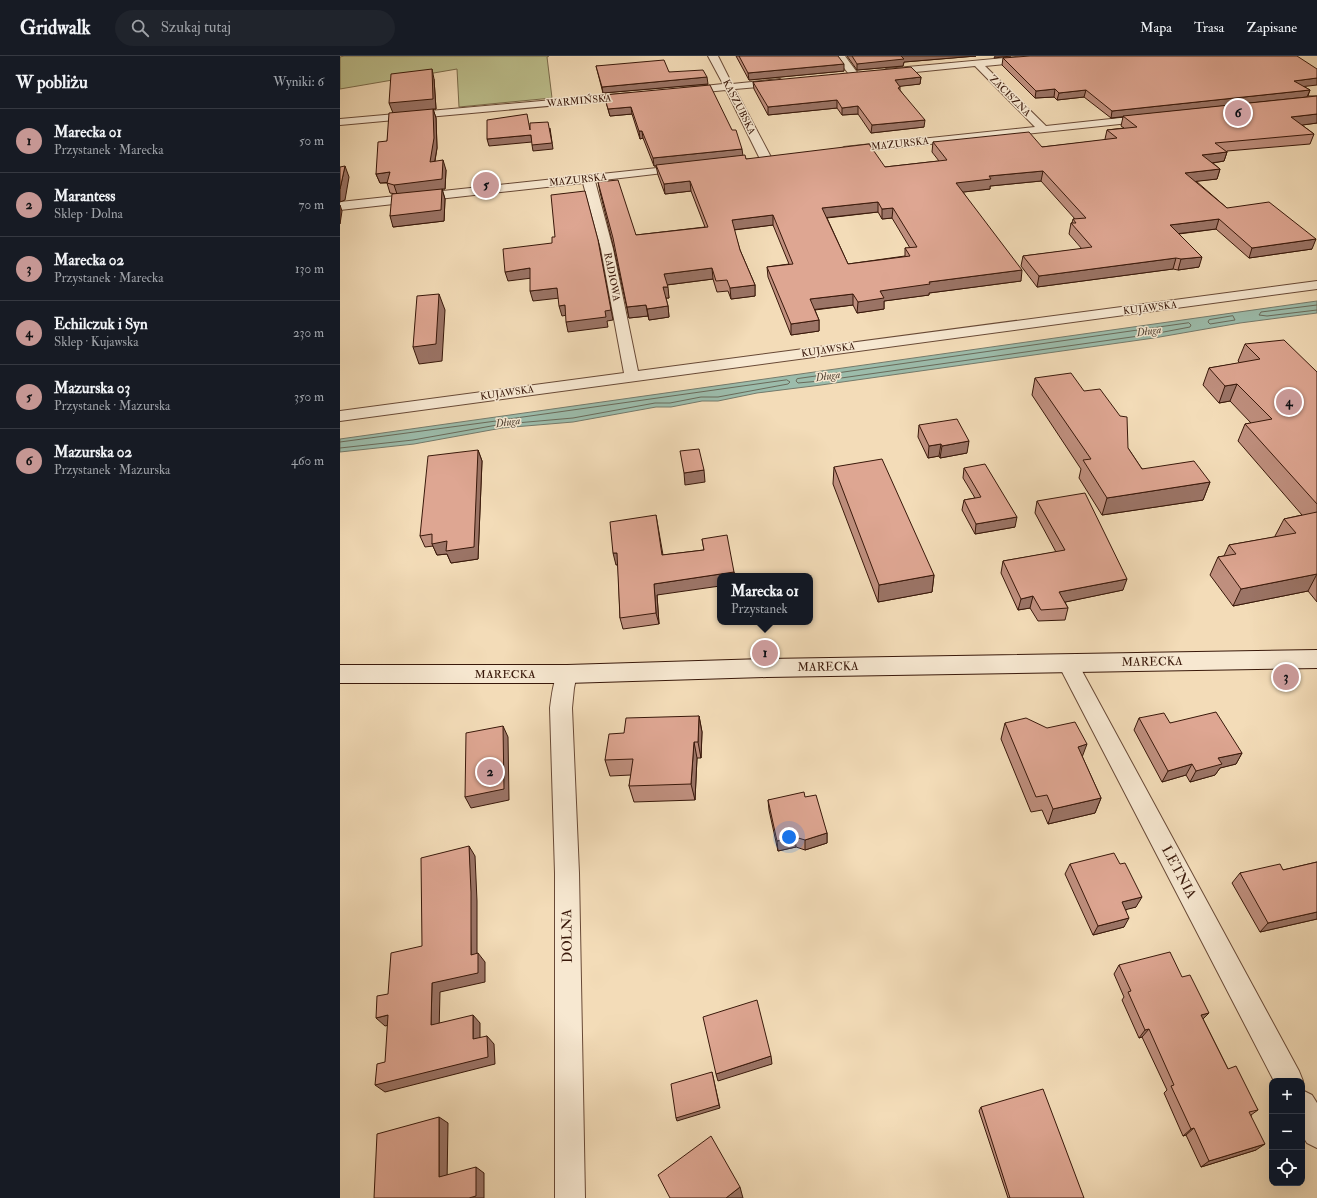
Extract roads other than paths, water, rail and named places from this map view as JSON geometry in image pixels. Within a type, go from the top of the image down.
[{"type":"street","name":"KASZUBSKA","points":[[713,56],[766,159]]},
{"type":"street","points":[[838,76],[858,74],[840,56]]},
{"type":"street","name":"ZACISZNA","points":[[960,56],[972,64],[1043,129]]},
{"type":"street","points":[[877,73],[1057,56]]},
{"type":"street","points":[[674,92],[792,81]]},
{"type":"street","name":"WARMIŃSKA","points":[[340,122],[642,95]]},
{"type":"street","name":"MAZURSKA","points":[[834,151],[1162,117]]},
{"type":"street","points":[[750,160],[781,157]]},
{"type":"street","name":"MAZURSKA","points":[[340,206],[696,166]]},
{"type":"street","name":"RADIOWA","points":[[588,178],[607,249],[632,377]]},
{"type":"street","name":"KUJAWSKA","points":[[340,416],[1317,285]]},
{"type":"street","name":"MARECKA","points":[[340,674],[567,674],[767,668],[971,666],[1317,659]]},
{"type":"street","name":"LETNIA","points":[[1068,664],[1287,1078]]},
{"type":"street","name":"DOLNA","points":[[567,674],[563,688],[561,708],[567,873],[570,1198]]},
{"type":"street","points":[[1305,1111],[1317,1134]]},
{"type":"water","name":"Długa","points":[[1317,301],[1317,313],[1240,323],[1154,338],[757,393],[718,401],[702,401],[671,407],[656,407],[573,422],[502,428],[414,444],[340,452],[340,439]]},
{"type":"place","name":"Mazurska 02","points":[[1238,113]]},
{"type":"place","name":"Mazurska 03","points":[[486,185]]},
{"type":"place","name":"Echilczuk i Syn","points":[[1289,402]]},
{"type":"place","name":"Marecka 01","points":[[765,653]]},
{"type":"place","name":"Marecka 02","points":[[1286,677]]},
{"type":"place","name":"Marantess","points":[[490,772]]}]
